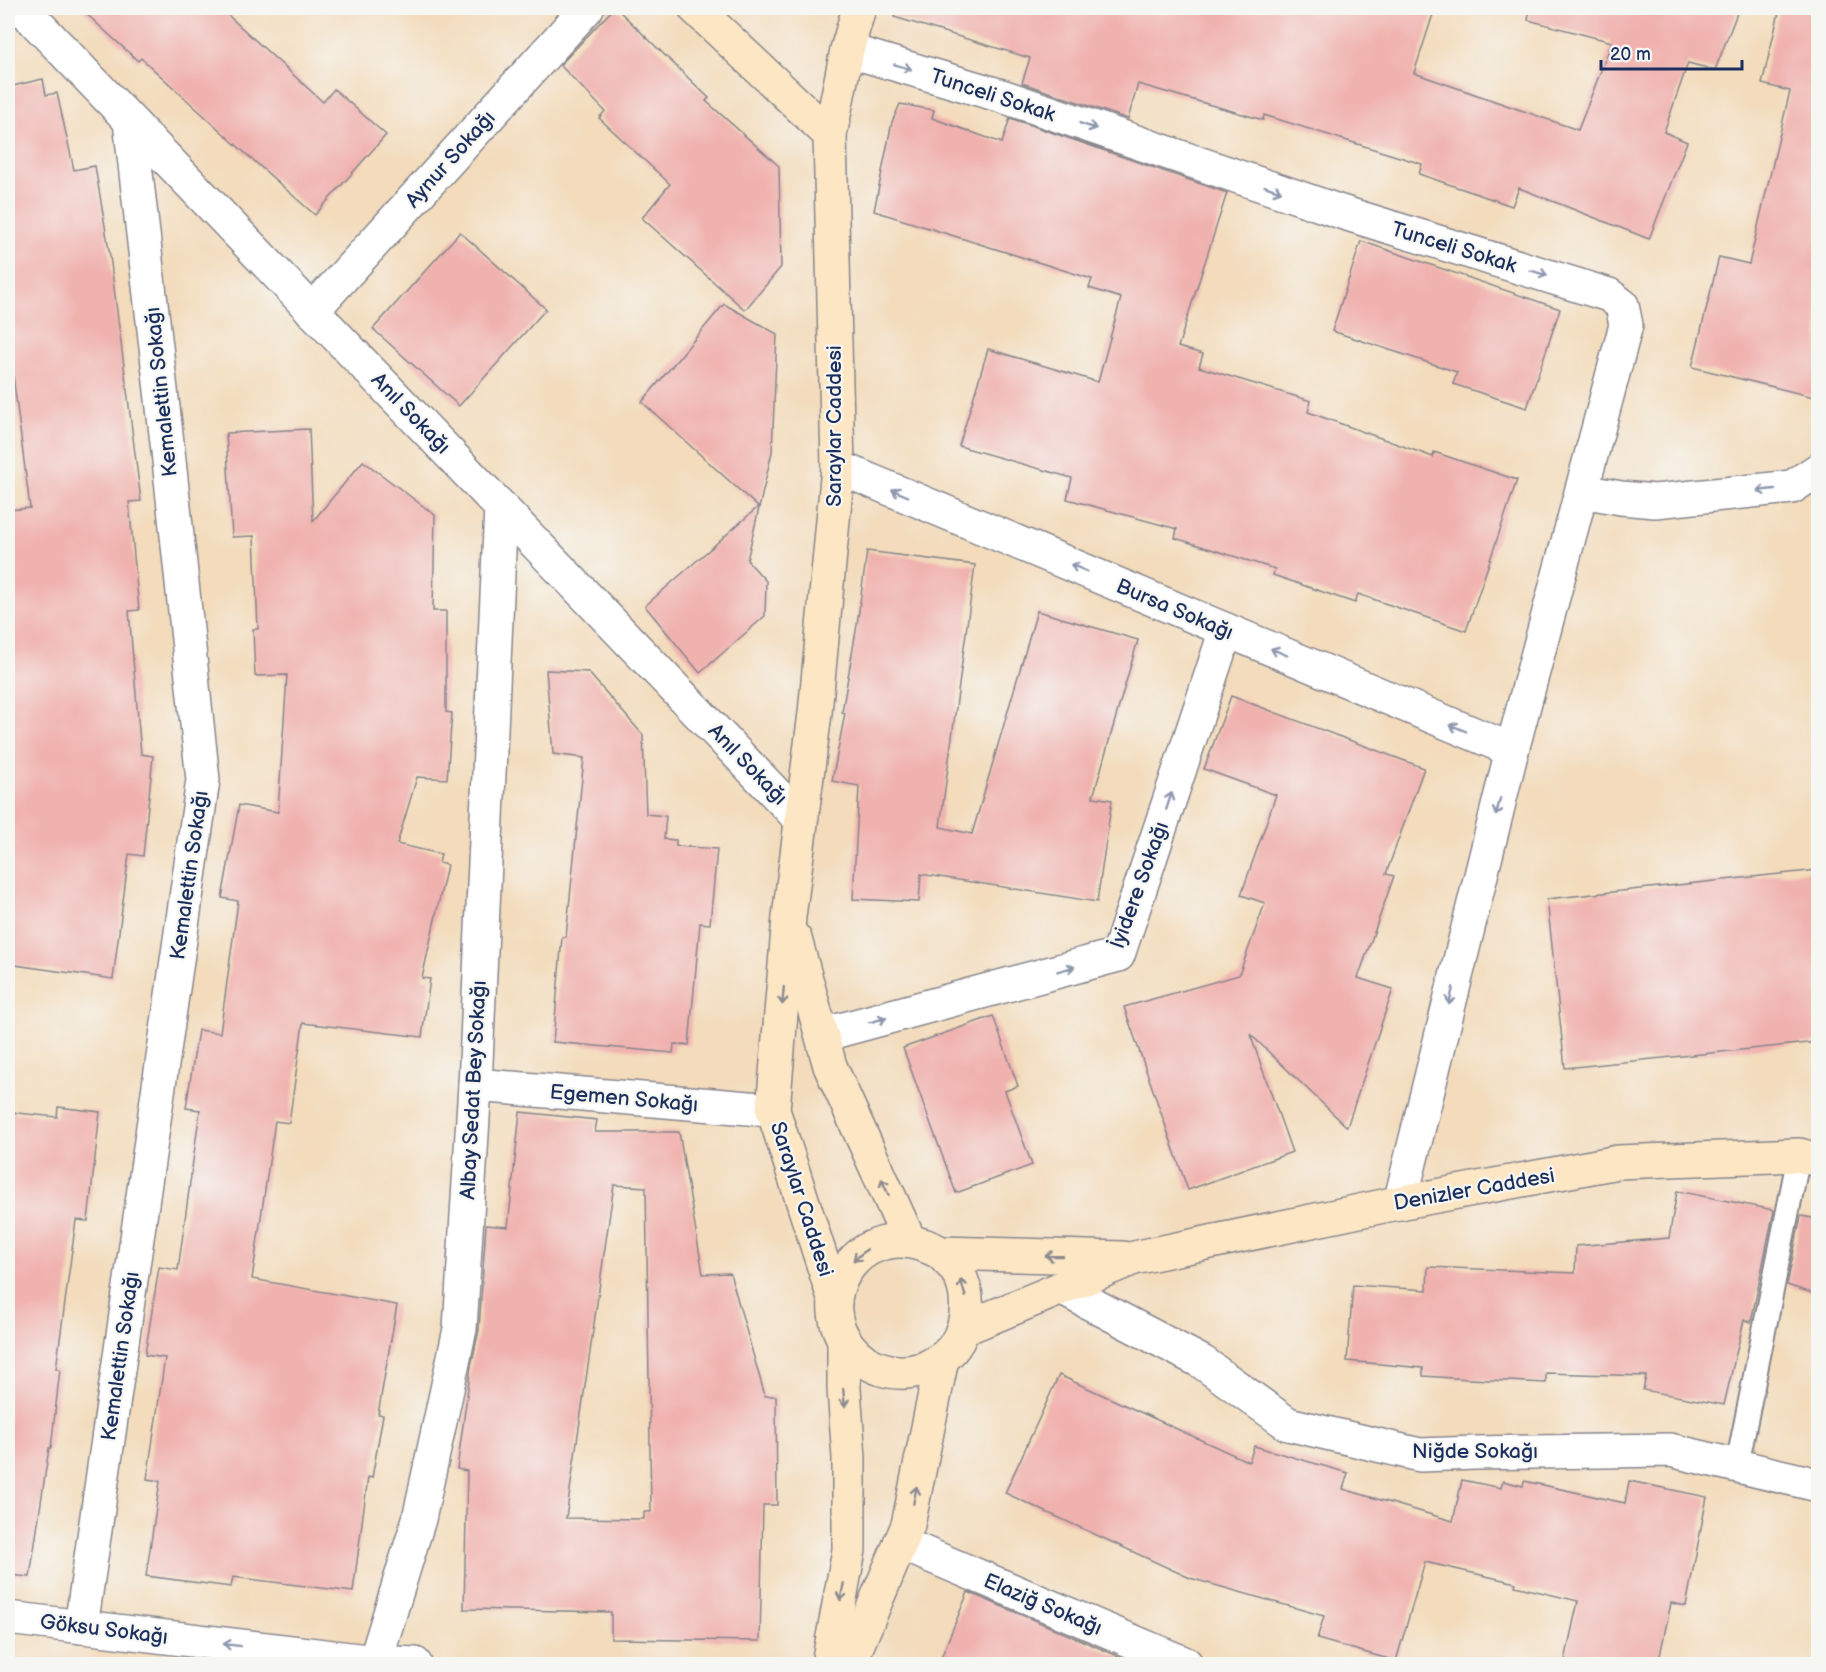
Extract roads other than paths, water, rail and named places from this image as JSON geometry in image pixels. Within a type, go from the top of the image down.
[{"type":"street","name":"Aynur Sokağı","points":[[312,311],[587,8]]},
{"type":"street","points":[[695,8],[830,135]]},
{"type":"street","name":"Saraylar Caddesi","points":[[835,1301],[773,1110],[789,917],[815,713],[838,467],[830,135],[847,50],[859,8]]},
{"type":"street","name":"Anıl Sokağı","points":[[25,9],[800,819]]},
{"type":"street","name":"Tunceli Sokak","points":[[847,50],[1005,97],[1341,212],[1609,295],[1622,304],[1626,325],[1512,750],[1400,1203]]},
{"type":"street","name":"Kemalettin Sokağı","points":[[81,1627],[203,780],[130,121]]},
{"type":"street","name":"Bursa Sokağı","points":[[838,467],[1512,750]]},
{"type":"street","points":[[1582,491],[1655,501],[1792,487],[1818,470]]},
{"type":"street","name":"Albay Sedat Bey Sokağı","points":[[375,1662],[419,1519],[460,1329],[475,1085],[501,507]]},
{"type":"street","name":"İyidere Sokağı","points":[[822,1035],[1118,955],[1226,630]]},
{"type":"street","name":"Saraylar Caddesi","points":[[789,917],[831,1066],[909,1240]]},
{"type":"street","name":"Egemen Sokağı","points":[[475,1085],[773,1110]]},
{"type":"street","name":"Denizler Caddesi","points":[[963,1329],[1134,1258],[1400,1203],[1618,1162],[1809,1158]]},
{"type":"street","points":[[909,1240],[888,1241],[868,1248],[851,1262],[840,1280],[835,1301],[836,1321],[844,1340],[858,1357],[877,1369],[900,1373],[922,1369],[942,1359],[955,1346],[963,1329],[967,1308],[964,1288],[955,1268],[941,1253]]},
{"type":"street","name":"Denizler Caddesi","points":[[909,1240],[941,1253],[1134,1258]]},
{"type":"street","name":"Niğde Sokağı","points":[[1061,1288],[1202,1362],[1288,1424],[1420,1455],[1670,1450],[1818,1485]]},
{"type":"street","points":[[828,1665],[849,1550],[849,1458],[844,1389],[844,1340]]},
{"type":"street","points":[[845,1665],[854,1653],[912,1509],[942,1359]]},
{"type":"street","name":"Elaziğ Sokağı","points":[[900,1543],[1186,1665]]},
{"type":"street","name":"Göksu Sokağı","points":[[8,1618],[415,1665]]},
{"type":"lane","points":[[1737,1466],[1809,1158]]}]
